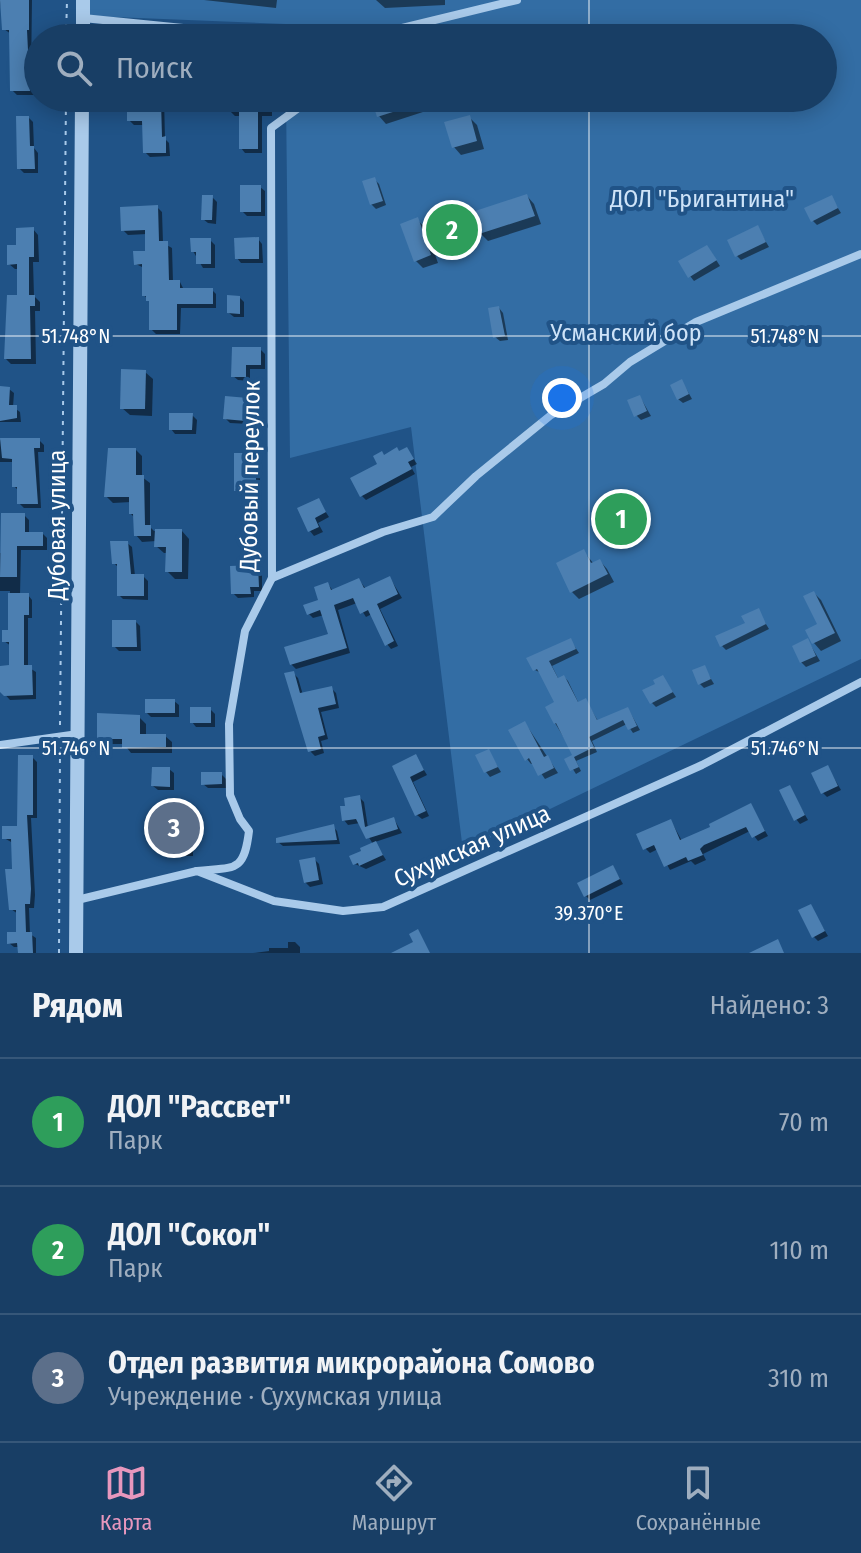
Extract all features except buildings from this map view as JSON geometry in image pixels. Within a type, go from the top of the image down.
[{"type":"street","points":[[83,0],[83,24]]},
{"type":"street","points":[[418,24],[517,0]]},
{"type":"street","points":[[83,18],[143,24]]},
{"type":"street","name":"Дубовая улица","points":[[76,953],[82,112]]},
{"type":"street","name":"Дубовый переулок","points":[[197,871],[231,868],[240,864],[246,855],[249,831],[230,795],[229,724],[245,631],[272,578],[271,128],[293,112]]},
{"type":"street","points":[[272,578],[383,532],[433,517],[476,476],[551,415],[604,384],[630,362],[696,322],[861,254]]},
{"type":"street","name":"Сухумская улица","points":[[197,871],[274,901],[343,911],[383,907],[702,765],[861,682]]},
{"type":"street","points":[[0,745],[78,734]]},
{"type":"street","points":[[77,900],[197,871]]},
{"type":"path","points":[[66,24],[67,0]]},
{"type":"path","points":[[59,953],[66,112]]},
{"type":"green space","name":"Усманский бор","points":[[88,0],[861,0],[861,659],[463,851],[411,427],[290,458],[286,112],[837,112],[837,24],[285,24],[88,16]]},
{"type":"place","name":"ДОЛ \"Сокол\"","points":[[452,230]]},
{"type":"place","name":"ДОЛ \"Рассвет\"","points":[[621,519]]},
{"type":"place","name":"Отдел развития микрорайона Сомово","points":[[174,828]]},
{"type":"park label","name":"ДОЛ \"Бригантина\"","points":[[702,199]]}]
